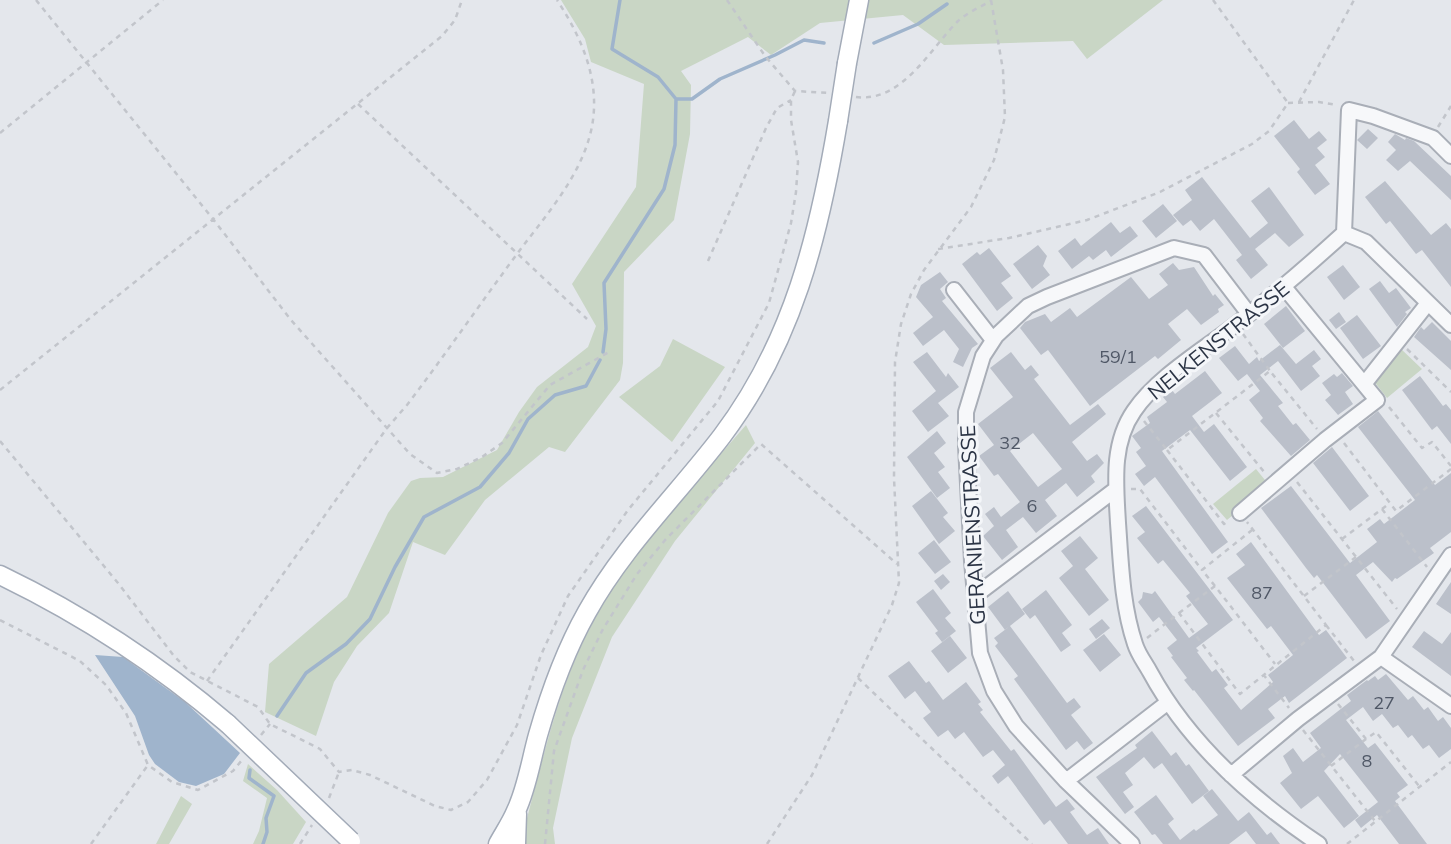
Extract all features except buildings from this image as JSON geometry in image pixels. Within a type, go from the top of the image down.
[{"type":"main road","points":[[498,844],[517,810],[559,672],[585,614],[630,547],[723,434],[747,398],[780,337],[800,290],[816,237],[859,0]]},
{"type":"main road","points":[[0,575],[71,611],[171,677],[228,724],[353,842]]},
{"type":"main road","points":[[516,844],[517,810]]},
{"type":"street","points":[[1451,156],[1433,138],[1349,110],[1344,233],[1366,242],[1451,326]]},
{"type":"street","name":"NELKENSTRASSE","points":[[1319,844],[1292,826],[1231,775],[1167,703],[1136,647],[1126,613],[1116,489],[1118,449],[1124,429],[1135,409],[1171,374],[1284,287],[1344,233]]},
{"type":"street","name":"GERANIENSTRASSE","points":[[1132,844],[1066,780],[1016,726],[994,691],[980,653],[966,412],[983,356],[1010,321],[1028,306],[1047,296],[1174,248],[1204,255],[1249,314]]},
{"type":"street","points":[[1240,513],[1330,436],[1377,400],[1284,287]]},
{"type":"street","points":[[954,290],[993,340]]},
{"type":"street","points":[[1365,383],[1428,303]]},
{"type":"street","points":[[976,595],[1116,489]]},
{"type":"street","points":[[1231,775],[1330,694],[1381,657],[1405,619],[1442,575],[1451,555]]},
{"type":"street","points":[[1381,657],[1451,706]]},
{"type":"street","points":[[1066,780],[1167,703]]},
{"type":"path","points":[[36,0],[214,219],[291,320],[411,454],[437,473],[457,469],[482,457],[502,443],[550,385],[609,352]]},
{"type":"path","points":[[0,133],[163,0]]},
{"type":"path","points":[[0,390],[442,36],[455,20],[462,0]]},
{"type":"path","points":[[207,681],[387,428],[451,347],[559,200],[580,161],[591,130],[593,89],[586,55],[576,29],[557,0]]},
{"type":"path","points":[[727,0],[765,56],[795,91],[838,94]]},
{"type":"path","points":[[767,844],[812,775],[900,583],[894,478],[895,362],[901,324],[911,294],[938,249],[971,207],[994,160],[1005,117],[1003,70],[991,0],[960,19],[896,87],[881,94],[850,96]]},
{"type":"path","points":[[1213,0],[1288,103]]},
{"type":"path","points":[[1299,102],[1354,0]]},
{"type":"path","points":[[0,441],[118,583],[174,656],[190,672],[258,707],[270,724],[320,749],[339,772],[352,770],[370,775],[435,806],[452,810],[468,802],[486,780],[512,735],[541,655],[568,596],[628,510],[718,401],[769,303],[791,223],[796,192],[798,162],[791,120],[791,100],[795,91]]},
{"type":"path","points":[[708,261],[776,108],[791,100]]},
{"type":"path","points":[[1288,103],[1336,105],[1349,110]]},
{"type":"path","points":[[938,249],[1009,238],[1087,220],[1160,192],[1252,144],[1269,131],[1288,103]]},
{"type":"path","points":[[358,104],[587,319]]},
{"type":"path","points":[[1433,138],[1451,106]]},
{"type":"path","points":[[1236,325],[1270,371],[1396,511],[1451,468],[1432,442],[1422,448],[1381,396],[1377,400]]},
{"type":"path","points":[[1399,342],[1451,392]]},
{"type":"path","points":[[1167,450],[1270,371]]},
{"type":"path","points":[[1135,409],[1224,524],[1240,513],[1361,671]]},
{"type":"path","points":[[1216,412],[1274,484]]},
{"type":"path","points":[[545,844],[554,751],[583,670],[603,629],[637,574],[666,539],[761,444],[898,565]]},
{"type":"path","points":[[1289,471],[1405,619]]},
{"type":"path","points":[[1116,489],[1140,489],[1275,664]]},
{"type":"path","points":[[1342,539],[1390,503]]},
{"type":"path","points":[[1382,509],[1442,575]]},
{"type":"path","points":[[1202,570],[1252,530]]},
{"type":"path","points":[[1304,596],[1356,557]]},
{"type":"path","points":[[1136,647],[1215,586]]},
{"type":"path","points":[[1179,613],[1240,694],[1326,625]]},
{"type":"path","points":[[0,620],[80,661],[106,685],[126,713],[148,765],[172,782],[198,790],[233,771]]},
{"type":"path","points":[[1263,674],[1375,821]]},
{"type":"path","points":[[858,678],[1032,844]]},
{"type":"path","points":[[1330,694],[1366,739]]},
{"type":"path","points":[[1331,766],[1376,732],[1419,786]]},
{"type":"path","points":[[1347,844],[1451,762]]},
{"type":"path","points":[[91,844],[148,765]]},
{"type":"green space","points":[[561,0],[1163,0],[1087,59],[1073,41],[944,45],[903,15],[820,23],[771,55],[748,37],[681,71],[691,85],[690,134],[674,220],[624,272],[623,363],[620,380],[565,452],[549,447],[485,500],[445,555],[413,542],[389,613],[357,646],[334,682],[316,736],[265,712],[269,664],[347,597],[388,513],[411,481],[443,477],[497,450],[537,387],[588,347],[596,326],[572,284],[636,187],[644,84],[591,62],[585,39]]},
{"type":"green space","points":[[673,339],[725,367],[672,442],[619,397],[660,366]]},
{"type":"green space","points":[[1400,348],[1422,369],[1387,398],[1373,380]]},
{"type":"green space","points":[[746,425],[755,443],[675,541],[612,637],[572,738],[553,828],[555,844],[524,844],[526,822],[553,721],[570,671],[592,624],[644,545]]},
{"type":"green space","points":[[1256,469],[1269,485],[1227,520],[1213,504]]},
{"type":"green space","points":[[248,764],[277,790],[306,822],[293,844],[253,844],[267,798],[243,781]]},
{"type":"green space","points":[[181,796],[192,804],[169,844],[156,844]]},
{"type":"water","points":[[95,655],[123,657],[185,702],[240,753],[224,774],[196,786],[179,782],[155,764],[135,716]]},
{"type":"waterway","points":[[603,352],[606,329],[604,283],[664,189],[675,145],[676,99],[658,77],[612,49],[620,0]]},
{"type":"waterway","points":[[874,43],[918,24],[947,4]]},
{"type":"waterway","points":[[676,99],[692,99],[720,79],[804,40],[824,43]]},
{"type":"waterway","points":[[277,716],[306,673],[346,644],[370,619],[395,567],[424,517],[480,487],[509,453],[528,419],[555,395],[586,386],[600,360]]},
{"type":"waterway","points":[[250,770],[249,778],[274,796],[266,818],[267,832],[263,844]]}]
